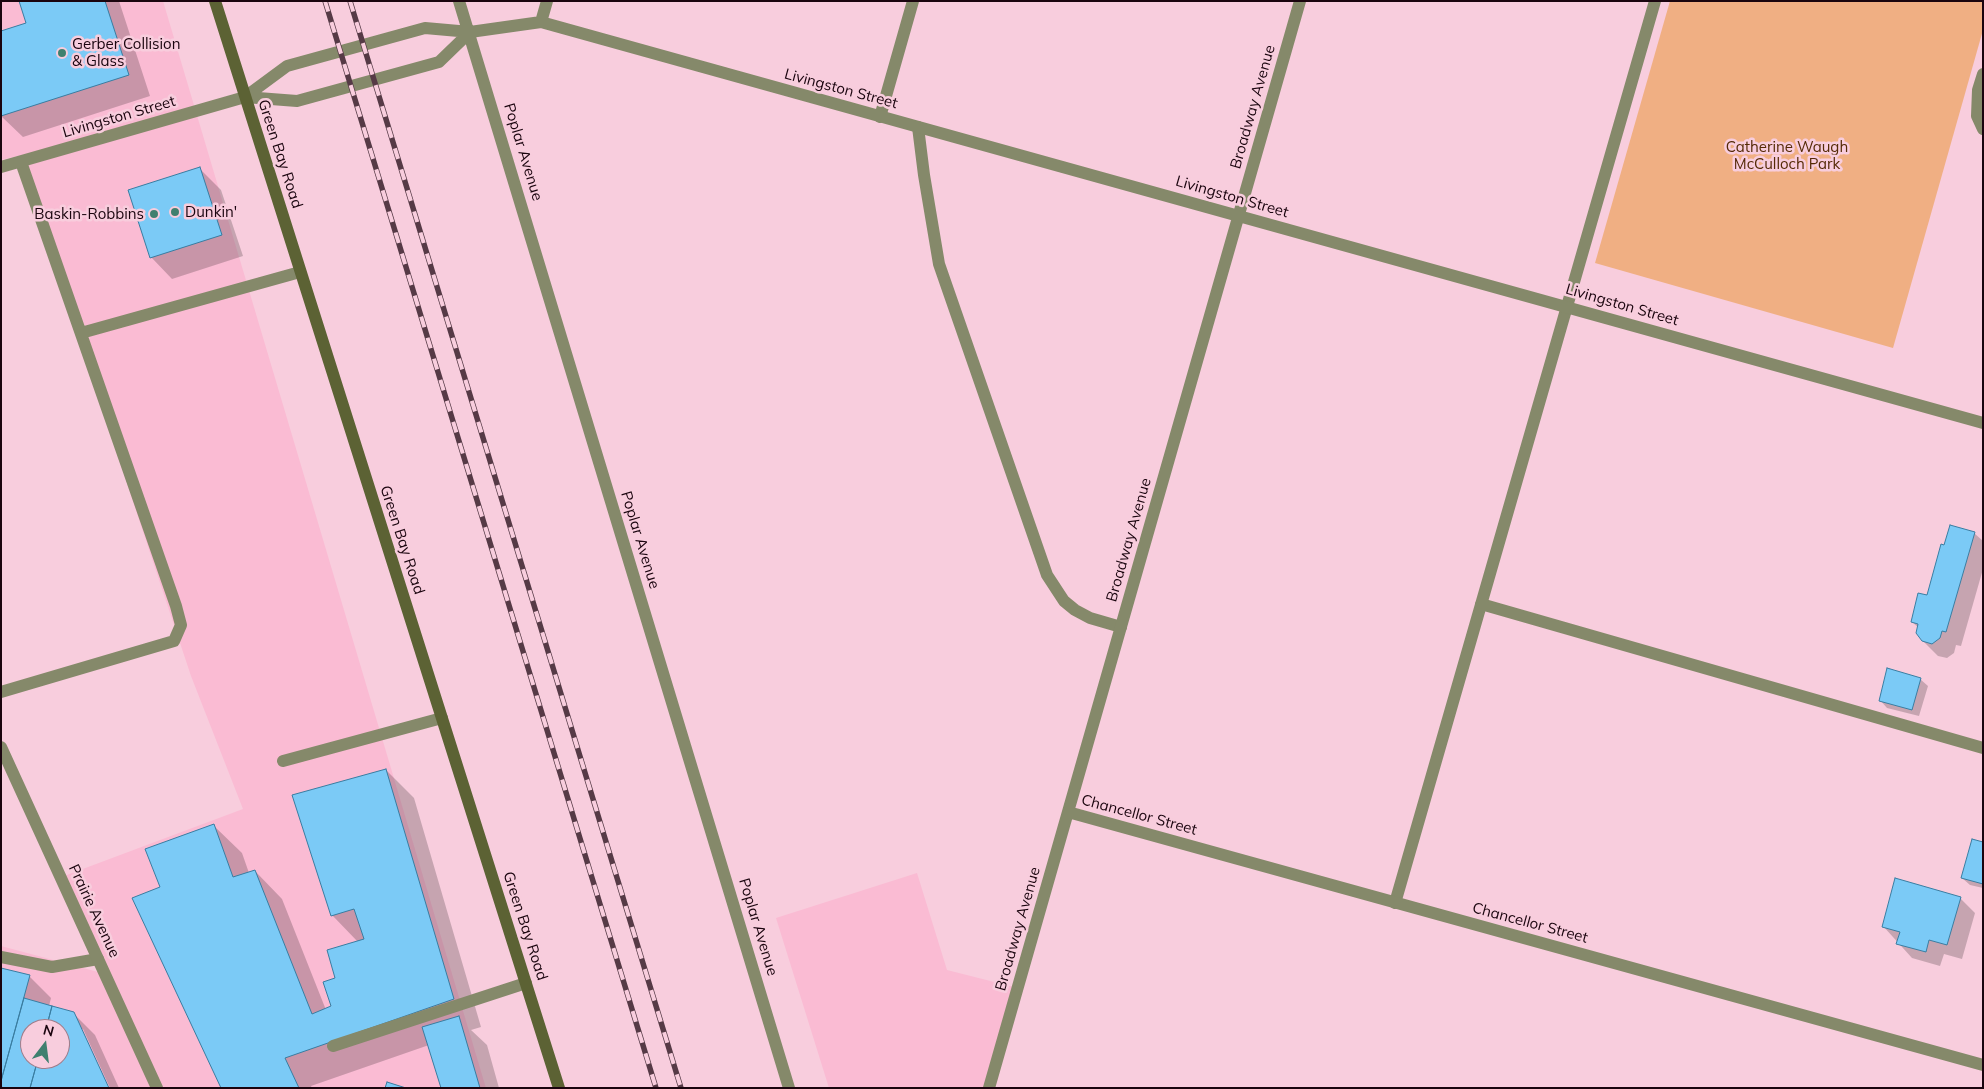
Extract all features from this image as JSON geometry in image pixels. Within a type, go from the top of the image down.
[{"type":"main road","name":"Green Bay Road","points":[[215,1],[559,1088]]},
{"type":"street","name":"Poplar Avenue","points":[[459,1],[470,32],[789,1088]]},
{"type":"street","points":[[541,22],[547,1]]},
{"type":"street","points":[[880,117],[913,1]]},
{"type":"street","name":"Broadway Avenue","points":[[989,1088],[1300,1]]},
{"type":"street","points":[[1395,903],[1654,1]]},
{"type":"street","name":"Livingston Street","points":[[245,98],[287,66],[425,28],[470,32],[541,22],[1983,423]]},
{"type":"street","name":"Livingston Street","points":[[2,165],[21,162],[245,98],[297,101],[439,62],[470,32]]},
{"type":"street","points":[[1983,74],[1978,90],[1977,116],[1983,129]]},
{"type":"street","points":[[918,127],[939,264],[1046,576],[1064,601],[1074,610],[1090,618],[1121,627]]},
{"type":"street","points":[[1,692],[174,641],[181,625],[21,162]]},
{"type":"street","points":[[81,333],[300,272]]},
{"type":"street","points":[[1481,604],[1983,748]]},
{"type":"street","points":[[283,761],[442,718]]},
{"type":"street","name":"Prairie Avenue","points":[[1,747],[157,1088]]},
{"type":"street","name":"Chancellor Street","points":[[1068,812],[1983,1065]]},
{"type":"street","points":[[1,957],[52,967],[98,959]]},
{"type":"street","points":[[333,1046],[526,983]]},
{"type":"shaded area","points":[[1,1],[163,1],[486,1088],[1,1088],[1,946],[98,972],[56,879],[243,809],[191,676],[18,156],[1,160]]},
{"type":"shaded area","points":[[917,873],[947,970],[1014,987],[984,1088],[829,1088],[776,918]]},
{"type":"green space","name":"Catherine Waugh McCulloch Park","points":[[1670,1],[1983,1],[1983,30],[1893,348],[1595,263]]},
{"type":"building","name":"Gerber Collision & Glass","points":[[19,1],[105,1],[129,75],[1,116],[1,31],[26,23]]},
{"type":"building","name":"Dunkin'","points":[[200,167],[222,235],[150,258],[128,190]]},
{"type":"building","points":[[1950,525],[1975,532],[1946,632],[1942,631],[1940,638],[1932,644],[1922,641],[1916,633],[1918,624],[1911,622],[1918,593],[1927,595],[1941,544],[1944,545]]},
{"type":"building","points":[[1887,668],[1921,678],[1912,710],[1879,701]]},
{"type":"building","points":[[386,769],[454,999],[285,1058],[299,1088],[221,1088],[132,898],[160,887],[145,849],[214,824],[233,877],[255,870],[312,1014],[331,1006],[323,982],[335,978],[327,950],[364,939],[354,909],[331,916],[292,795]]},
{"type":"building","points":[[1972,839],[1983,842],[1983,884],[1961,878]]},
{"type":"building","points":[[1895,878],[1961,897],[1947,945],[1929,940],[1926,952],[1896,944],[1900,932],[1882,927]]},
{"type":"building","points":[[1,968],[30,975],[1,1081]]},
{"type":"building","points":[[24,998],[52,1006],[49,1019],[20,1019],[20,1069],[35,1069],[30,1088],[5,1088],[1,1087],[1,1081]]},
{"type":"building","points":[[52,1006],[74,1012],[109,1088],[30,1088],[35,1069],[70,1069],[70,1019],[49,1019]]},
{"type":"building","points":[[459,1016],[480,1088],[441,1088],[422,1027]]},
{"type":"building","points":[[387,1082],[406,1088],[385,1088]]},
{"type":"railway","points":[[325,1],[656,1088]]},
{"type":"railway","points":[[350,1],[681,1088]]},
{"type":"place","name":"Gerber Collision & Glass","points":[[62,53]]},
{"type":"place","name":"Dunkin'","points":[[175,212]]},
{"type":"place","name":"Baskin-Robbins","points":[[154,214]]}]
